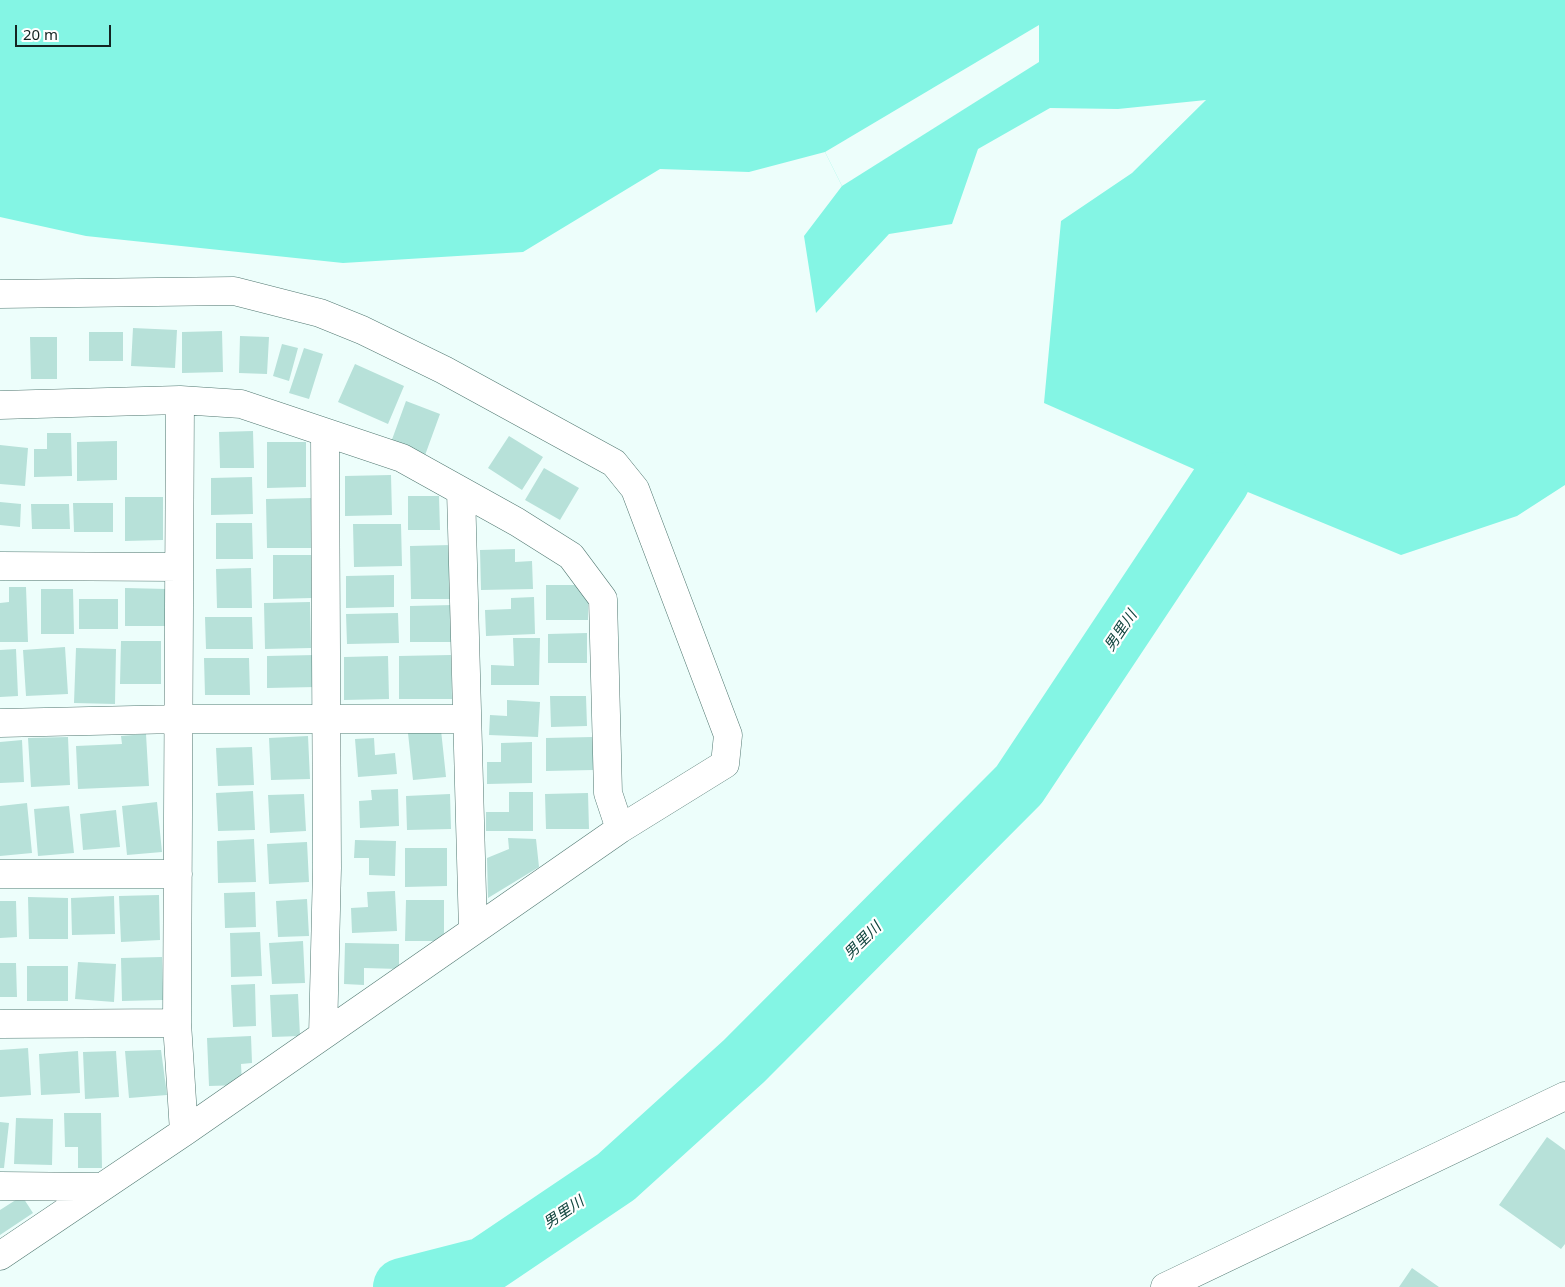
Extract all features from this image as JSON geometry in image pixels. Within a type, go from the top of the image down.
[{"type":"street","points":[[0,294],[234,291],[320,313],[444,370],[614,464],[635,489],[728,735],[725,764],[620,829],[184,1132],[0,1256]]},
{"type":"street","points":[[0,405],[180,400],[241,404],[325,434],[402,458],[517,522],[571,556],[603,599],[608,793],[620,829]]},
{"type":"street","points":[[180,400],[177,1023],[184,1132]]},
{"type":"street","points":[[323,1035],[327,868],[325,434]]},
{"type":"street","points":[[461,491],[473,931]]},
{"type":"street","points":[[0,566],[180,567]]},
{"type":"street","points":[[0,723],[179,719],[467,719]]},
{"type":"street","points":[[0,874],[178,874]]},
{"type":"street","points":[[0,1024],[177,1023]]},
{"type":"street","points":[[1165,1287],[1565,1096]]},
{"type":"street","points":[[0,1186],[102,1188]]},
{"type":"shaded area","points":[[0,0],[1565,0],[1565,485],[1517,516],[1401,555],[1221,481],[1044,403],[1061,221],[1132,173],[1206,100],[1118,109],[1050,108],[978,149],[952,224],[889,234],[816,313],[804,236],[842,186],[825,152],[749,172],[660,169],[523,252],[343,263],[86,236],[0,217]]},
{"type":"pier","points":[[1039,25],[1039,62],[842,186],[825,152]]},
{"type":"building","points":[[133,328],[177,330],[175,368],[131,366]]},
{"type":"building","points":[[222,331],[223,372],[182,373],[182,332]]},
{"type":"building","points":[[89,332],[123,332],[123,361],[89,361]]},
{"type":"building","points":[[240,336],[269,337],[267,374],[239,373]]},
{"type":"building","points":[[30,337],[57,337],[57,379],[31,379]]},
{"type":"building","points":[[282,344],[298,348],[289,381],[273,376]]},
{"type":"building","points":[[304,348],[323,354],[309,399],[289,393]]},
{"type":"building","points":[[355,364],[404,386],[388,424],[338,402]]},
{"type":"building","points":[[406,401],[440,414],[424,458],[390,445]]},
{"type":"building","points":[[253,431],[254,468],[220,468],[219,432]]},
{"type":"building","points":[[47,433],[71,433],[72,476],[34,477],[34,449],[47,449]]},
{"type":"building","points":[[509,436],[543,457],[522,490],[488,468]]},
{"type":"building","points":[[117,441],[117,480],[77,481],[77,442]]},
{"type":"building","points":[[267,442],[306,442],[306,487],[267,488]]},
{"type":"building","points":[[0,445],[28,448],[25,486],[0,484]]},
{"type":"building","points":[[544,468],[579,488],[560,520],[525,500]]},
{"type":"building","points":[[391,475],[392,515],[345,516],[345,476]]},
{"type":"building","points":[[252,477],[253,514],[211,515],[211,478]]},
{"type":"building","points":[[408,496],[439,496],[440,530],[408,530]]},
{"type":"building","points":[[125,497],[163,497],[163,540],[125,541]]},
{"type":"building","points":[[312,498],[313,548],[267,548],[266,499]]},
{"type":"building","points":[[0,502],[21,504],[20,527],[0,525]]},
{"type":"building","points":[[73,503],[113,503],[113,532],[74,532]]},
{"type":"building","points":[[31,504],[69,504],[70,529],[32,529]]},
{"type":"building","points":[[216,523],[252,523],[253,559],[216,559]]},
{"type":"building","points":[[353,524],[401,524],[402,566],[354,567]]},
{"type":"building","points":[[451,545],[452,599],[411,599],[410,546]]},
{"type":"building","points":[[515,549],[515,562],[532,561],[533,589],[481,590],[480,550]]},
{"type":"building","points":[[273,555],[312,555],[312,598],[273,599]]},
{"type":"building","points":[[251,568],[252,608],[217,608],[216,569]]},
{"type":"building","points":[[394,575],[394,607],[346,608],[346,576]]},
{"type":"building","points":[[546,585],[588,585],[588,620],[546,620]]},
{"type":"building","points":[[9,587],[26,587],[28,642],[0,642],[0,603],[9,602]]},
{"type":"building","points":[[125,588],[167,589],[167,626],[125,626]]},
{"type":"building","points":[[41,589],[73,589],[74,634],[41,634]]},
{"type":"building","points":[[534,597],[535,634],[486,636],[485,610],[511,609],[511,598]]},
{"type":"building","points":[[79,599],[118,599],[118,629],[79,629]]},
{"type":"building","points":[[310,602],[311,648],[265,649],[264,603]]},
{"type":"building","points":[[453,605],[453,642],[410,642],[410,606]]},
{"type":"building","points":[[398,613],[399,643],[347,644],[346,614]]},
{"type":"building","points":[[205,617],[252,617],[253,649],[206,649]]},
{"type":"building","points":[[587,633],[587,663],[548,663],[548,634]]},
{"type":"building","points":[[513,638],[540,638],[539,685],[491,685],[491,665],[514,666]]},
{"type":"building","points":[[121,641],[161,641],[161,684],[120,684]]},
{"type":"building","points":[[65,647],[68,694],[26,696],[23,650]]},
{"type":"building","points":[[76,648],[116,649],[115,704],[74,703]]},
{"type":"building","points":[[16,649],[18,696],[0,697],[0,650]]},
{"type":"building","points":[[316,655],[316,687],[267,688],[267,656]]},
{"type":"building","points":[[451,655],[452,699],[399,699],[399,656]]},
{"type":"building","points":[[388,656],[389,699],[344,700],[344,657]]},
{"type":"building","points":[[204,658],[249,658],[250,695],[205,695]]},
{"type":"building","points":[[550,696],[586,696],[587,726],[551,727]]},
{"type":"building","points":[[507,700],[540,702],[538,737],[489,735],[490,715],[507,716]]},
{"type":"building","points":[[441,730],[446,777],[413,780],[408,733]]},
{"type":"building","points":[[146,734],[149,786],[78,789],[76,746],[122,744],[121,736]]},
{"type":"building","points":[[308,736],[310,779],[271,780],[269,738]]},
{"type":"building","points":[[68,737],[70,785],[31,787],[28,738]]},
{"type":"building","points":[[593,737],[593,770],[546,771],[546,738]]},
{"type":"building","points":[[374,738],[375,755],[395,753],[397,774],[358,777],[355,739]]},
{"type":"building","points":[[22,740],[24,782],[0,783],[0,742]]},
{"type":"building","points":[[532,742],[532,783],[487,784],[487,762],[501,762],[501,743]]},
{"type":"building","points":[[252,747],[254,785],[218,786],[216,748]]},
{"type":"building","points":[[398,789],[399,826],[360,828],[359,801],[372,800],[371,790]]},
{"type":"building","points":[[253,791],[255,830],[218,831],[216,793]]},
{"type":"building","points":[[509,792],[533,792],[533,831],[486,831],[486,812],[509,812]]},
{"type":"building","points":[[588,793],[589,829],[546,829],[545,794]]},
{"type":"building","points":[[304,794],[306,831],[270,833],[268,795]]},
{"type":"building","points":[[450,794],[451,829],[407,830],[406,796]]},
{"type":"building","points":[[157,802],[162,852],[127,855],[122,806]]},
{"type":"building","points":[[27,803],[32,853],[0,856],[0,806]]},
{"type":"building","points":[[69,806],[74,853],[38,856],[34,809]]},
{"type":"building","points":[[116,810],[120,847],[83,850],[80,814]]},
{"type":"building","points":[[508,838],[536,839],[539,867],[488,898],[487,858],[509,849]]},
{"type":"building","points":[[254,839],[256,882],[218,883],[217,841]]},
{"type":"building","points":[[355,840],[396,841],[395,876],[369,875],[369,858],[354,858]]},
{"type":"building","points":[[307,842],[309,882],[269,884],[267,844]]},
{"type":"building","points":[[405,848],[447,848],[447,886],[405,887]]},
{"type":"building","points":[[395,891],[397,931],[352,933],[351,908],[368,907],[367,892]]},
{"type":"building","points":[[255,892],[256,927],[225,928],[224,893]]},
{"type":"building","points":[[159,895],[160,940],[121,942],[119,896]]},
{"type":"building","points":[[114,896],[115,934],[72,935],[71,898]]},
{"type":"building","points":[[28,897],[68,898],[68,939],[29,939]]},
{"type":"building","points":[[307,899],[309,936],[278,937],[276,901]]},
{"type":"building","points":[[406,900],[444,900],[444,941],[405,941]]},
{"type":"building","points":[[0,901],[16,901],[17,937],[0,938]]},
{"type":"building","points":[[260,932],[262,976],[231,977],[230,933]]},
{"type":"building","points":[[303,941],[305,983],[272,984],[269,943]]},
{"type":"building","points":[[345,943],[399,944],[399,969],[364,968],[364,985],[344,984]]},
{"type":"building","points":[[162,957],[163,1000],[122,1001],[121,958]]},
{"type":"building","points":[[78,962],[116,964],[114,1002],[75,999]]},
{"type":"building","points":[[0,963],[16,963],[17,997],[0,997]]},
{"type":"building","points":[[27,966],[68,966],[68,1001],[27,1001]]},
{"type":"building","points":[[255,984],[256,1026],[233,1027],[231,985]]},
{"type":"building","points":[[298,994],[300,1036],[272,1037],[270,995]]},
{"type":"building","points":[[251,1036],[252,1063],[241,1064],[242,1085],[209,1086],[207,1038]]},
{"type":"building","points":[[28,1048],[31,1095],[0,1097],[0,1050]]},
{"type":"building","points":[[161,1050],[167,1095],[129,1098],[125,1051]]},
{"type":"building","points":[[78,1051],[80,1093],[41,1095],[39,1054]]},
{"type":"building","points":[[116,1051],[119,1097],[85,1099],[83,1052]]},
{"type":"building","points":[[64,1113],[101,1113],[102,1168],[78,1168],[78,1147],[65,1147]]},
{"type":"building","points":[[16,1118],[53,1119],[52,1165],[14,1164]]},
{"type":"building","points":[[0,1122],[9,1123],[4,1168],[0,1168]]},
{"type":"building","points":[[1547,1137],[1565,1150],[1565,1244],[1561,1249],[1499,1205]]},
{"type":"building","points":[[22,1196],[33,1213],[0,1235],[0,1210]]},
{"type":"building","points":[[1412,1268],[1439,1287],[1399,1287]]},
{"type":"waterway","name":"男里川","points":[[402,1287],[484,1266],[616,1177],[744,1061],[1019,785],[1221,481]]}]
